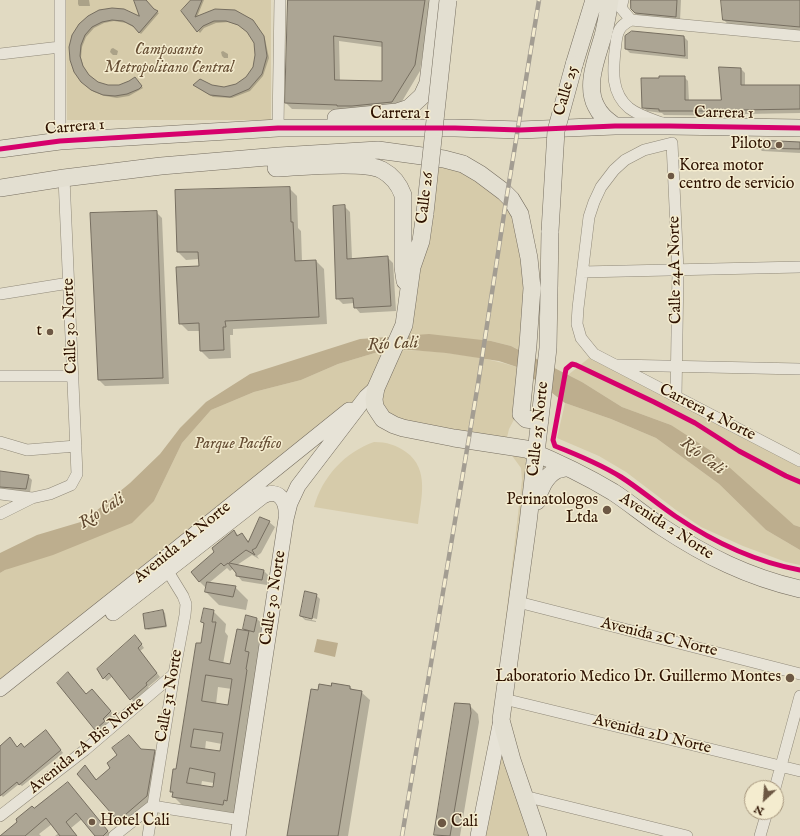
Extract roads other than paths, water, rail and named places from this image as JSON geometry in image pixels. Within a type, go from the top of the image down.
[{"type":"main road","points":[[278,128],[305,120],[396,112],[409,108],[416,103],[422,96],[428,83],[438,0]]},
{"type":"main road","name":"Calle 26","points":[[371,393],[386,367],[404,325],[412,267],[421,241],[448,0]]},
{"type":"main road","name":"Calle 25","points":[[550,231],[556,131],[594,0]]},
{"type":"main road","points":[[615,126],[601,116],[595,104],[592,92],[592,75],[603,35],[618,3]]},
{"type":"main road","name":"Carrera 1","points":[[0,149],[60,141],[278,128],[455,128],[520,130],[615,126],[669,126],[800,128]]},
{"type":"main road","points":[[0,188],[120,171],[279,156],[378,150],[437,158],[463,164],[480,174],[504,192],[511,199],[520,214],[529,258],[532,288],[521,414],[526,419],[540,418]]},
{"type":"main road","points":[[120,171],[162,174],[348,165],[373,166],[382,169],[399,185],[403,195],[403,267],[408,302]]},
{"type":"main road","name":"Calle 25 Norte","points":[[478,836],[501,720],[537,454],[548,348],[550,231]]},
{"type":"main road","name":"Avenida 2 Norte","points":[[371,393],[374,399],[375,407],[383,419],[394,425],[460,439],[526,449],[583,475],[614,493],[661,526],[715,560],[739,570],[800,589]]},
{"type":"main road","name":"Calle 30 Norte","points":[[238,836],[286,519],[290,503],[298,486],[371,393]]},
{"type":"main road","name":"Avenida 2A Norte","points":[[0,700],[164,566],[288,458],[371,393]]},
{"type":"main road","points":[[528,524],[536,508],[540,489],[558,469],[566,468]]},
{"type":"main road","name":"Avenida 2A Norte","points":[[0,689],[164,566],[263,496],[275,494],[284,500],[286,505],[286,519]]},
{"type":"main road","name":"Calle 25 Norte","points":[[501,720],[512,760],[538,836]]},
{"type":"street","points":[[60,0],[60,141]]},
{"type":"street","points":[[278,128],[280,0]]},
{"type":"street","points":[[618,3],[624,14],[630,20],[800,36]]},
{"type":"street","points":[[630,20],[622,26],[618,32],[613,71],[614,84],[620,97],[629,108],[669,126]]},
{"type":"street","points":[[0,54],[60,47]]},
{"type":"street","name":"Calle 24A Norte","points":[[582,272],[589,217],[601,187],[614,170],[630,157],[644,150],[672,143],[678,270],[676,397]]},
{"type":"street","name":"Calle 30 Norte","points":[[32,498],[50,494],[71,485],[77,474],[64,178]]},
{"type":"street","points":[[800,267],[582,272],[577,324],[581,338],[594,354],[614,365],[800,369]]},
{"type":"street","points":[[0,294],[69,284]]},
{"type":"street","name":"Carrera 4 Norte","points":[[614,365],[800,461]]},
{"type":"street","points":[[0,376],[73,376]]},
{"type":"street","points":[[0,442],[27,450],[76,446]]},
{"type":"street","points":[[0,494],[32,498]]},
{"type":"street","points":[[0,514],[32,498]]},
{"type":"street","name":"Calle 31 Norte","points":[[148,836],[186,604],[183,596],[164,566]]},
{"type":"street","name":"Avenida 2C Norte","points":[[518,602],[800,674]]},
{"type":"street","name":"Avenida 2A Bis Norte","points":[[0,816],[85,750],[174,674]]},
{"type":"street","points":[[777,780],[800,696]]},
{"type":"street","name":"Avenida 2D Norte","points":[[504,699],[800,771]]},
{"type":"street","points":[[524,796],[687,836]]},
{"type":"street","points":[[114,836],[152,806],[241,820]]},
{"type":"street","points":[[760,836],[765,820]]},
{"type":"water","name":"Río Cali","points":[[429,334],[491,341],[511,346],[582,382],[622,407],[671,425],[711,451],[794,525],[800,527],[800,550],[766,530],[719,484],[656,438],[611,419],[565,403],[520,368],[499,361],[446,353],[393,350],[378,352],[338,364],[301,380],[254,392],[211,410],[182,443],[154,501],[132,523],[53,555],[5,570],[0,573],[0,553],[37,535],[84,521],[130,483],[160,454],[180,428],[206,402],[250,374],[360,339]]},
{"type":"water","points":[[317,639],[338,643],[335,657],[314,652]]},
{"type":"railway","points":[[402,836],[478,384],[539,0]]},
{"type":"place","name":"Piloto","points":[[779,145]]},
{"type":"place","name":"Korea motor centro de servicio","points":[[671,176]]},
{"type":"place","name":"t","points":[[50,332]]},
{"type":"place","name":"Perinatologos Ltda","points":[[607,510]]},
{"type":"place","name":"Laboratorio Medico Dr. Guillermo Montes","points":[[790,678]]},
{"type":"place","name":"Hotel Cali","points":[[92,822]]},
{"type":"place","name":"Cali","points":[[442,823]]},
{"type":"park label","name":"Camposanto Metropolitano Central","points":[[169,60]]},
{"type":"park label","name":"Parque Pacífico","points":[[238,445]]}]
